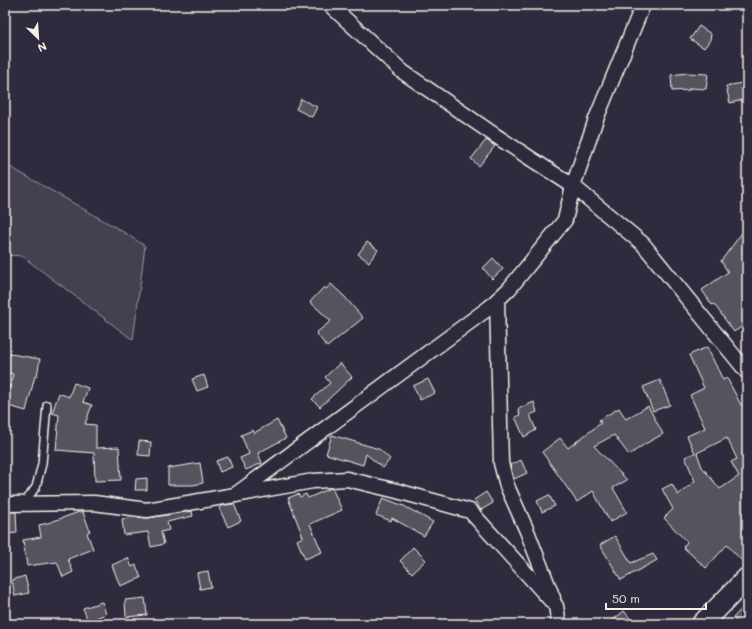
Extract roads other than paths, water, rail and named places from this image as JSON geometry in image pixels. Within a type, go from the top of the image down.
[{"type":"main road","points":[[702,624],[747,578]]},
{"type":"street","points":[[330,5],[403,72],[496,136],[573,186],[643,244],[747,372]]},
{"type":"street","points":[[235,495],[483,312],[509,289],[565,220],[573,186],[596,119],[643,5]]},
{"type":"street","points":[[497,300],[501,463],[507,486],[527,531],[556,606],[559,624]]},
{"type":"street","points":[[5,504],[94,503],[147,510],[313,481],[347,479],[470,511],[556,606]]},
{"type":"lane","points":[[24,503],[36,487],[42,464],[47,406]]}]
